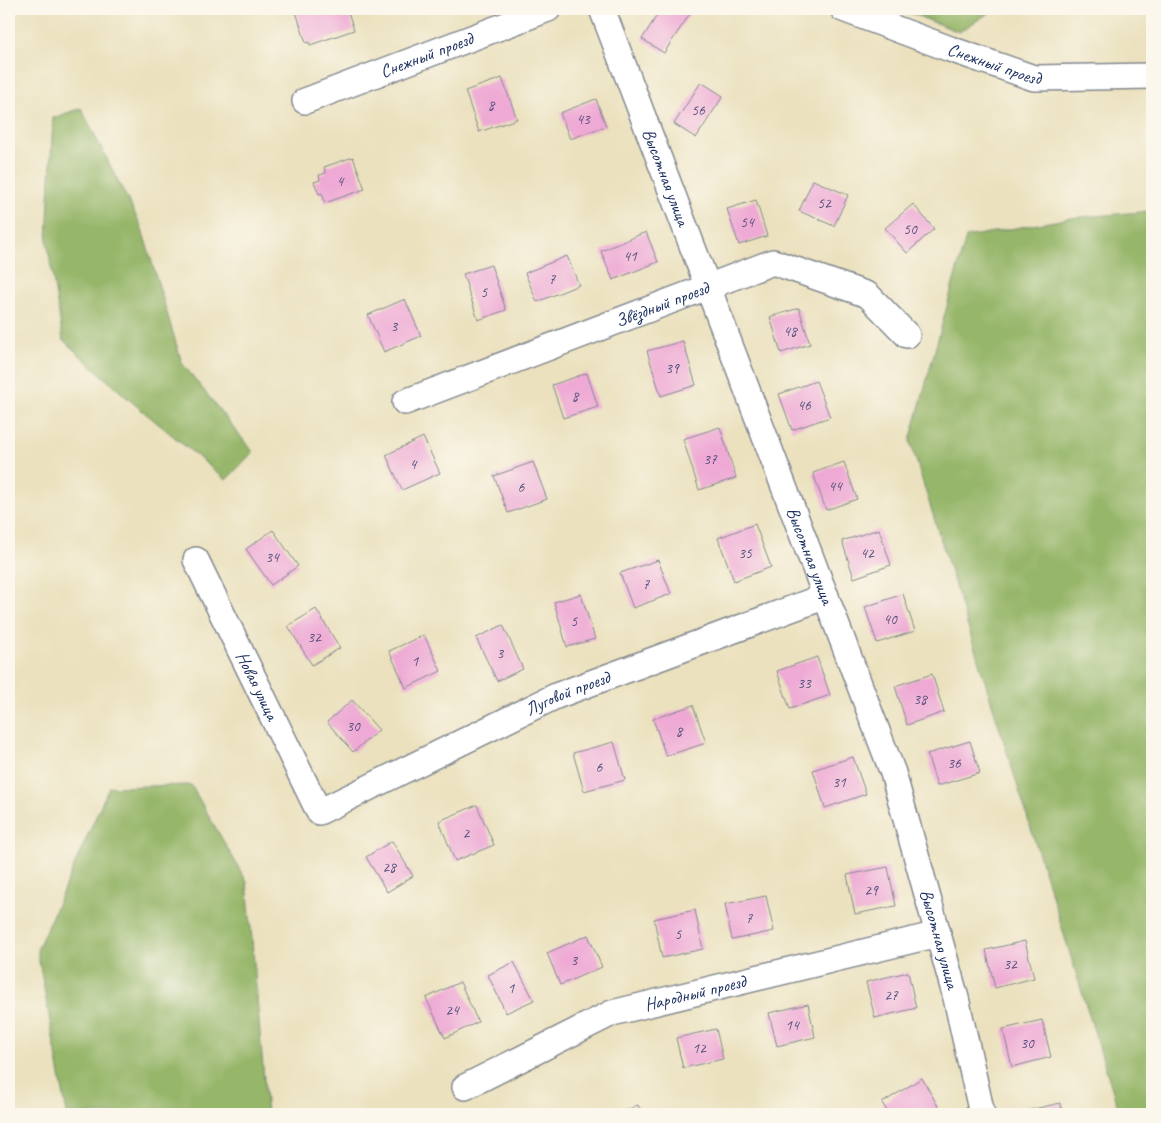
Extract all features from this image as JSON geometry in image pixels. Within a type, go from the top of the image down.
[{"type":"street","name":"Снежный проезд","points":[[304,101],[548,9]]},
{"type":"street","name":"Высотная улица","points":[[602,9],[893,773],[956,998],[982,1114]]},
{"type":"street","name":"Снежный проезд","points":[[843,9],[1034,78],[1152,76]]},
{"type":"street","name":"Звёздный проезд","points":[[405,402],[772,262],[868,295],[908,334]]},
{"type":"street","name":"Новая улица","points":[[196,560],[319,812]]},
{"type":"street","name":"Луговой проезд","points":[[319,812],[556,696],[826,596]]},
{"type":"street","name":"Народный проезд","points":[[465,1087],[612,1013],[938,934]]},
{"type":"green space","points":[[900,9],[995,9],[959,32]]},
{"type":"green space","points":[[81,108],[141,226],[182,363],[253,452],[226,480],[126,397],[63,340],[47,241],[53,118]]},
{"type":"green space","points":[[1152,211],[1152,1114],[1120,1114],[910,441],[966,237],[1071,218]]},
{"type":"green space","points":[[191,785],[247,882],[267,1114],[67,1114],[37,950],[109,787]]},
{"type":"building","points":[[305,9],[347,9],[354,30],[310,45],[309,42],[306,43],[296,12]]},
{"type":"building","points":[[412,9],[426,9],[413,13]]},
{"type":"building","points":[[661,9],[686,9],[691,12],[664,53],[642,39]]},
{"type":"building","points":[[502,78],[517,119],[479,132],[465,91]]},
{"type":"building","points":[[701,82],[723,96],[696,138],[674,124]]},
{"type":"building","points":[[596,99],[606,126],[570,139],[560,113]]},
{"type":"building","points":[[353,157],[365,189],[325,203],[322,193],[319,194],[314,182],[320,180],[319,175],[326,173],[324,167]]},
{"type":"building","points":[[813,180],[848,195],[834,226],[799,211]]},
{"type":"building","points":[[756,200],[767,236],[739,245],[727,209]]},
{"type":"building","points":[[913,204],[934,229],[907,253],[885,228]]},
{"type":"building","points":[[646,232],[658,262],[613,280],[601,251]]},
{"type":"building","points":[[567,256],[579,285],[537,302],[525,273]]},
{"type":"building","points":[[491,265],[506,310],[478,320],[463,274]]},
{"type":"building","points":[[405,299],[421,336],[384,352],[368,315]]},
{"type":"building","points":[[799,308],[810,344],[781,353],[770,317]]},
{"type":"building","points":[[683,341],[696,385],[661,396],[647,351]]},
{"type":"building","points":[[587,373],[598,407],[563,418],[552,385]]},
{"type":"building","points":[[816,381],[830,417],[792,430],[779,394]]},
{"type":"building","points":[[720,427],[736,478],[699,490],[683,439]]},
{"type":"building","points":[[423,437],[440,473],[402,490],[386,455]]},
{"type":"building","points":[[533,462],[547,499],[508,513],[494,476]]},
{"type":"building","points":[[844,462],[857,499],[826,510],[813,473]]},
{"type":"building","points":[[755,524],[771,567],[734,581],[718,538]]},
{"type":"building","points":[[879,529],[891,565],[854,578],[842,541]]},
{"type":"building","points":[[273,530],[298,566],[271,585],[246,549]]},
{"type":"building","points":[[658,560],[671,594],[633,608],[620,573]]},
{"type":"building","points":[[581,594],[595,639],[567,647],[554,602]]},
{"type":"building","points":[[903,594],[915,631],[877,643],[865,607]]},
{"type":"building","points":[[316,609],[340,648],[312,665],[288,626]]},
{"type":"building","points":[[503,625],[523,669],[497,681],[476,638]]},
{"type":"building","points":[[424,635],[441,671],[406,688],[389,651]]},
{"type":"building","points":[[817,657],[830,695],[790,709],[777,671]]},
{"type":"building","points":[[932,674],[944,712],[907,725],[895,686]]},
{"type":"building","points":[[352,700],[379,730],[353,752],[327,722]]},
{"type":"building","points":[[693,705],[706,743],[666,756],[653,719]]},
{"type":"building","points":[[970,741],[980,773],[937,786],[927,754]]},
{"type":"building","points":[[614,742],[625,780],[584,791],[573,753]]},
{"type":"building","points":[[853,757],[866,794],[825,808],[813,770]]},
{"type":"building","points":[[477,805],[494,845],[455,861],[439,821]]},
{"type":"building","points":[[392,841],[413,876],[387,892],[366,857]]},
{"type":"building","points":[[888,867],[896,906],[855,914],[847,875]]},
{"type":"building","points":[[766,896],[774,931],[732,940],[725,904]]},
{"type":"building","points":[[695,910],[703,949],[662,958],[654,919]]},
{"type":"building","points":[[588,935],[602,967],[560,985],[547,953]]},
{"type":"building","points":[[1025,941],[1034,978],[995,988],[986,950]]},
{"type":"building","points":[[514,962],[534,1000],[506,1013],[488,975]]},
{"type":"building","points":[[908,972],[916,1008],[875,1018],[866,982]]},
{"type":"building","points":[[460,982],[478,1022],[445,1038],[426,998]]},
{"type":"building","points":[[808,1004],[815,1037],[777,1046],[769,1013]]},
{"type":"building","points":[[1042,1020],[1051,1057],[1012,1067],[1003,1029]]},
{"type":"building","points":[[716,1029],[723,1059],[683,1068],[676,1038]]},
{"type":"building","points":[[922,1078],[939,1108],[929,1114],[889,1114],[882,1103]]},
{"type":"building","points":[[1060,1103],[1063,1114],[1021,1114],[1021,1112]]},
{"type":"building","points":[[638,1105],[642,1114],[618,1114]]}]
